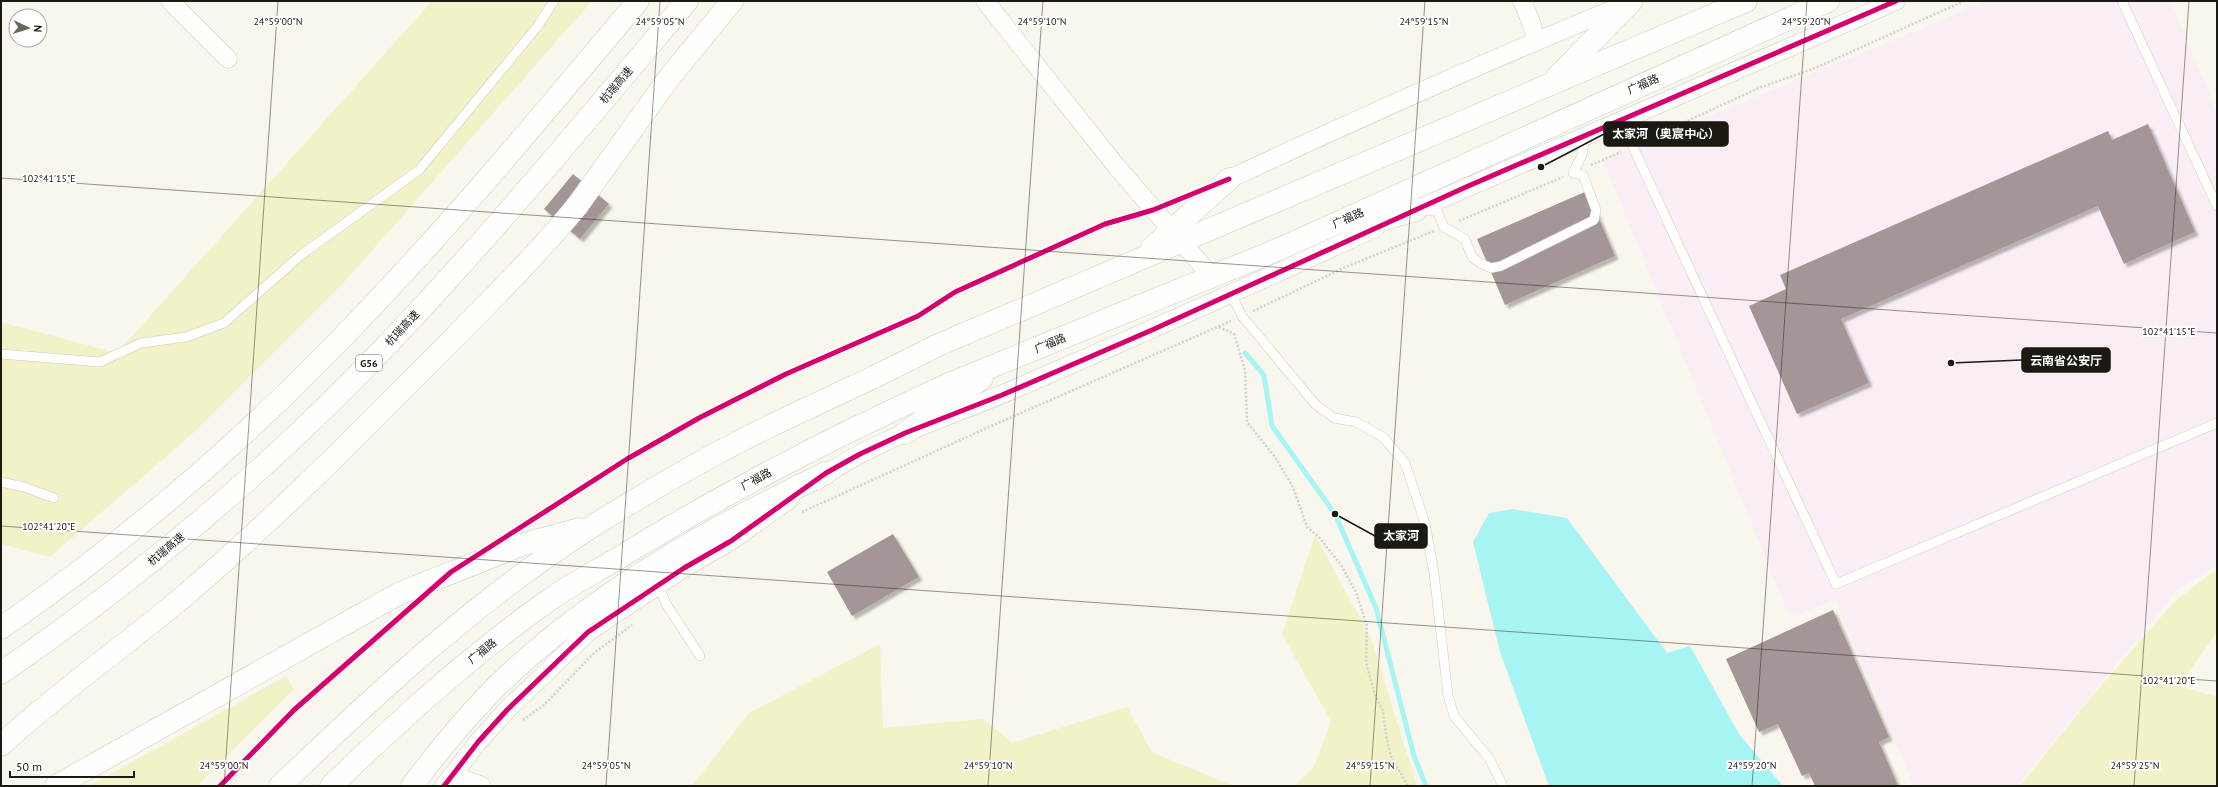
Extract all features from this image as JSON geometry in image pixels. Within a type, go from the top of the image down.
[{"type":"main road","points":[[1,628],[52,591],[141,522],[232,444],[288,391],[360,319],[446,225],[638,1]]},
{"type":"main road","name":"杭瑞高速","points":[[1,673],[74,621],[147,565],[257,472],[314,418],[393,339],[474,250],[687,1]]},
{"type":"main road","points":[[1,745],[212,572],[355,439],[500,291],[577,206],[669,78],[732,1]]},
{"type":"main road","points":[[280,786],[407,667],[461,622],[534,567],[595,525],[666,482],[769,426],[880,376],[936,346],[1137,261],[1177,236],[1550,84],[1746,1]]},
{"type":"main road","name":"广福路","points":[[331,786],[430,693],[482,650],[553,597],[689,515],[780,466],[893,409],[1002,362],[1284,247],[1828,1]]},
{"type":"main road","points":[[1550,84],[1633,2]]},
{"type":"main road","points":[[1177,236],[1229,179]]},
{"type":"main road","points":[[1284,247],[1416,210]]},
{"type":"main road","points":[[905,433],[969,389],[1002,362]]},
{"type":"main road","points":[[412,786],[453,734],[496,687],[536,651],[576,619],[633,580],[705,534],[765,502],[826,473]]},
{"type":"main road","points":[[56,786],[400,593],[524,544],[595,525]]},
{"type":"street","points":[[170,1],[228,59]]},
{"type":"street","points":[[985,1],[1117,167],[1212,276]]},
{"type":"street","points":[[1522,1],[1532,22],[1536,40]]},
{"type":"street","points":[[482,786],[449,780],[478,742],[507,710],[588,632],[658,584],[731,541],[826,473],[860,454],[905,433],[1002,395],[1231,294],[1416,210],[1896,1]]},
{"type":"street","points":[[1229,179],[1404,98],[1536,40],[1633,2]]},
{"type":"lane","points":[[1,354],[100,362],[141,343],[186,337],[224,322],[301,255],[419,170],[537,27],[554,1]]},
{"type":"lane","points":[[2122,1],[2217,206]]},
{"type":"lane","points":[[1622,120],[1633,147],[1836,584],[2217,423]]},
{"type":"lane","points":[[1416,210],[1437,211],[1444,227],[1465,238],[1472,257],[1491,268],[1501,266],[1594,220],[1596,210],[1583,175],[1573,173],[1582,155],[1585,136]]},
{"type":"lane","points":[[1231,294],[1242,316],[1315,404],[1334,418],[1356,422],[1382,437],[1405,463],[1426,523],[1434,573],[1448,695],[1454,716],[1489,758],[1503,786]]},
{"type":"lane","points":[[1,482],[24,487],[54,498]]},
{"type":"lane","points":[[658,584],[665,602],[700,656]]},
{"type":"path","points":[[800,513],[842,492],[988,427],[1219,327],[1346,267],[1573,173],[1633,147],[1761,87],[1813,69],[1964,1]]},
{"type":"path","points":[[1219,327],[1234,334],[1245,370],[1247,422],[1275,457],[1293,486],[1307,527],[1319,537],[1341,565],[1356,592],[1367,626],[1366,662],[1375,695],[1383,711],[1386,735],[1391,756],[1408,786]]},
{"type":"path","points":[[517,725],[544,705],[594,653],[639,620]]},
{"type":"shaded area","points":[[1988,1],[2171,1],[2217,112],[2217,565],[2176,591],[2017,786],[1914,786],[1835,599],[1790,618],[1603,160]]},
{"type":"green space","points":[[432,1],[592,1],[346,280],[191,435],[50,557],[1,544],[1,322],[117,353]]},
{"type":"green space","points":[[1315,535],[1371,638],[1417,786],[1294,786],[1314,767],[1331,721],[1282,634]]},
{"type":"green space","points":[[2217,569],[2217,632],[2179,686],[2217,697],[2217,786],[2020,786],[2091,697],[2176,600]]},
{"type":"green space","points":[[880,644],[883,728],[984,719],[1012,743],[1127,707],[1152,752],[1233,786],[692,786],[749,713]]},
{"type":"green space","points":[[286,676],[294,689],[197,786],[89,786]]},
{"type":"water","points":[[1513,509],[1567,518],[1667,653],[1690,646],[1739,734],[1783,786],[1549,786],[1500,652],[1473,542],[1489,513]]},
{"type":"building","points":[[2148,124],[2195,232],[2124,264],[2098,206],[1841,319],[1869,383],[1797,414],[1749,306],[1786,289],[1780,275],[2108,131],[2112,140]]},
{"type":"building","points":[[573,174],[609,204],[580,239],[544,209]]},
{"type":"building","points":[[1587,191],[1615,256],[1505,305],[1477,239]]},
{"type":"building","points":[[893,534],[919,577],[852,616],[827,572]]},
{"type":"building","points":[[1833,610],[1889,737],[1879,742],[1898,786],[1815,786],[1809,773],[1802,776],[1778,724],[1759,732],[1726,659]]},
{"type":"waterway","points":[[1245,353],[1264,375],[1272,426],[1335,514],[1376,608],[1414,756],[1426,786]]},
{"type":"cycle path","points":[[444,786],[478,742],[507,710],[588,632],[684,568],[731,541],[826,473],[860,454],[905,433],[1002,395],[1152,330],[1466,187],[1896,1]]},
{"type":"cycle path","points":[[220,786],[294,710],[451,572],[627,459],[699,418],[786,374],[918,316],[955,292],[1105,224],[1153,210],[1229,179]]},
{"type":"place","name":"太家河（奥宸中心）","points":[[1541,167]]},
{"type":"place","name":"云南省公安厅","points":[[1951,363]]},
{"type":"place","name":"太家河","points":[[1335,514]]}]
